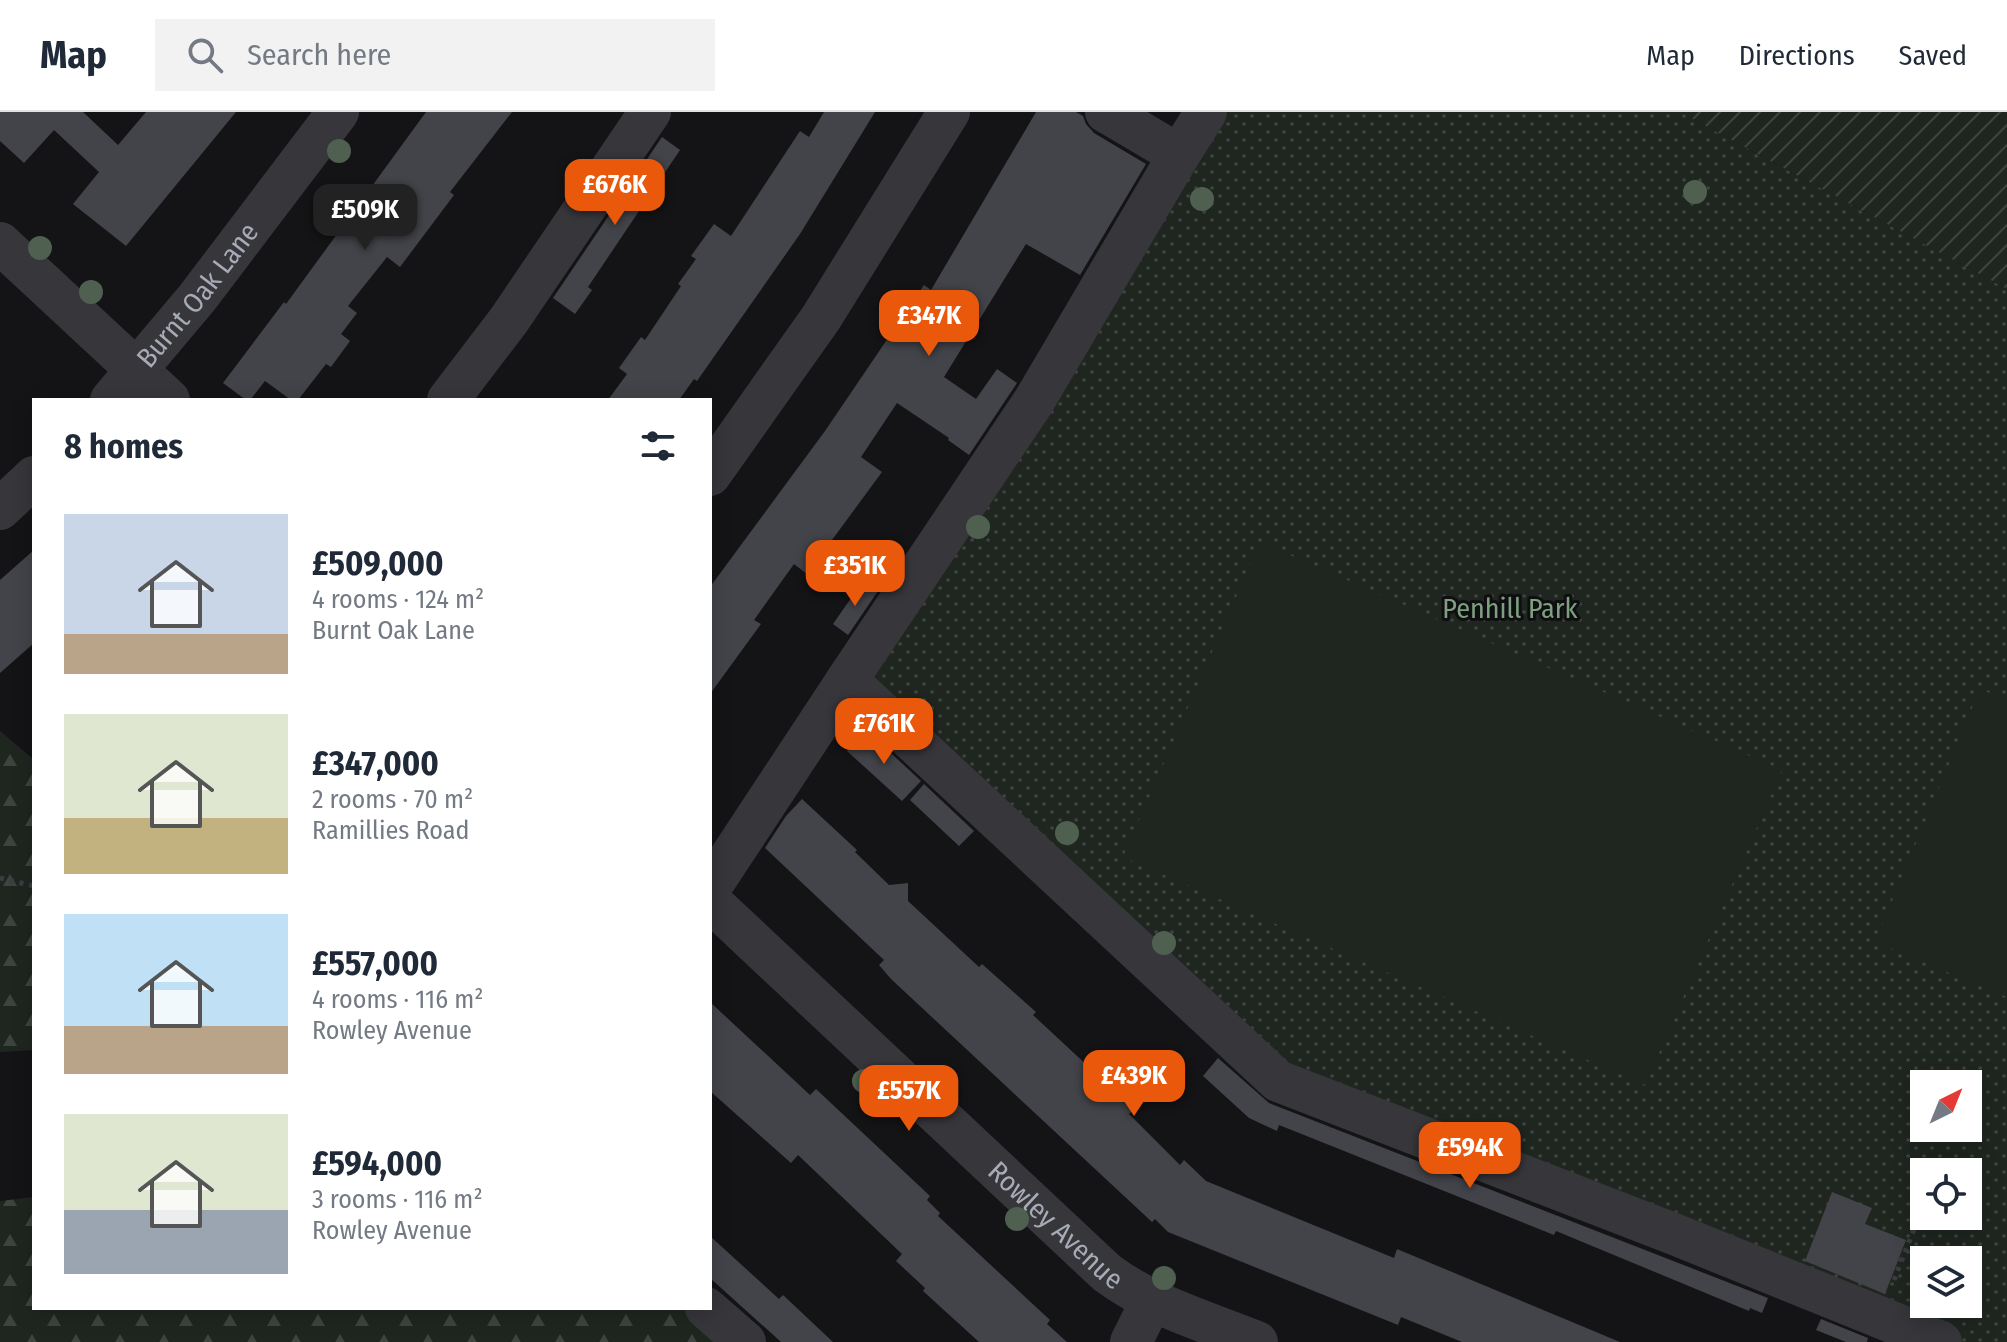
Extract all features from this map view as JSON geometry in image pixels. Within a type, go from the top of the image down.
[{"type":"street","name":"Burnt Oak Lane","points":[[124,385],[197,298],[338,112]]},
{"type":"street","points":[[450,398],[509,320],[650,112]]},
{"type":"street","points":[[712,472],[821,318],[949,112]]},
{"type":"street","points":[[1106,112],[1179,155]]},
{"type":"street","points":[[712,885],[1034,401],[1206,112]]},
{"type":"street","points":[[0,243],[124,385],[163,398]]},
{"type":"street","points":[[0,509],[32,479]]},
{"type":"street","points":[[847,680],[1278,1081],[1674,1234],[1941,1342]]},
{"type":"street","name":"Rowley Avenue","points":[[712,903],[1107,1273],[1128,1289],[1257,1342]]},
{"type":"street","points":[[1131,1342],[1152,1300]]},
{"type":"street","points":[[708,1310],[745,1342]]},
{"type":"path","points":[[0,878],[32,886]]},
{"type":"path","points":[[1879,1318],[1914,1230]]},
{"type":"green space","name":"Penhill Park","points":[[1220,112],[1680,112],[2007,289],[2007,1342],[1963,1342],[1281,1073],[867,684]]},
{"type":"green space","points":[[1680,112],[2007,112],[2007,289]]},
{"type":"green space","points":[[1260,542],[1782,770],[1645,1085],[1123,857]]},
{"type":"green space","points":[[1980,689],[2007,700],[2007,997],[1875,942]]},
{"type":"green space","points":[[0,731],[32,758],[32,1050],[0,1052]]},
{"type":"green space","points":[[32,1197],[32,1310],[691,1310],[728,1342],[0,1342],[0,1201]]},
{"type":"building","points":[[0,112],[83,112],[118,145],[146,112],[236,112],[126,246],[73,204],[99,172],[54,130],[24,163],[0,141]]},
{"type":"building","points":[[426,112],[512,112],[450,192],[454,195],[400,267],[387,257],[348,306],[357,313],[341,334],[350,341],[331,367],[326,364],[300,398],[288,398],[265,381],[252,398],[243,398],[223,383],[284,302],[286,304]]},
{"type":"building","points":[[824,112],[875,112],[800,234],[697,381],[694,379],[680,398],[609,398],[627,374],[619,368],[641,337],[645,340],[681,286],[678,284],[696,259],[691,256],[714,224],[731,236],[800,131],[809,137]]},
{"type":"building","points":[[1036,112],[1076,112],[1083,116],[1094,133],[1146,164],[1080,275],[1026,244],[944,377],[976,399],[997,369],[1017,383],[969,455],[897,403],[861,457],[882,472],[807,574],[794,564],[754,620],[761,624],[712,691],[712,584],[825,431],[924,285],[931,290]]},
{"type":"building","points":[[662,137],[680,150],[588,287],[592,290],[575,314],[553,298]]},
{"type":"building","points":[[32,552],[32,645],[0,673],[0,580]]},
{"type":"building","points":[[863,581],[878,591],[848,635],[833,624]]},
{"type":"building","points":[[866,730],[921,781],[902,801],[847,751]]},
{"type":"building","points":[[924,784],[974,831],[959,846],[910,800]]},
{"type":"building","points":[[802,799],[889,885],[908,883],[908,901],[979,967],[982,964],[1036,1012],[1033,1015],[1134,1109],[1129,1114],[1180,1165],[1184,1160],[1206,1181],[1394,1258],[1397,1249],[1620,1342],[1462,1342],[1401,1317],[1398,1325],[1168,1232],[1155,1219],[1152,1222],[891,979],[879,965],[884,960],[765,848],[786,816]]},
{"type":"building","points":[[712,1004],[810,1095],[816,1089],[930,1196],[927,1200],[940,1213],[938,1216],[1050,1320],[1047,1324],[1067,1342],[979,1342],[923,1291],[925,1288],[896,1261],[902,1254],[798,1155],[791,1163],[712,1093]]},
{"type":"building","points":[[1218,1058],[1269,1103],[1768,1298],[1762,1313],[1750,1308],[1749,1311],[1556,1231],[1554,1235],[1279,1125],[1277,1131],[1249,1118],[1203,1076]]},
{"type":"building","points":[[1832,1192],[1872,1208],[1865,1224],[1906,1240],[1885,1294],[1805,1261]]},
{"type":"building","points":[[712,1238],[779,1299],[783,1295],[833,1342],[781,1342],[712,1280]]},
{"type":"building","points":[[1821,1319],[1868,1338],[1867,1342],[1846,1342],[1816,1330]]}]
